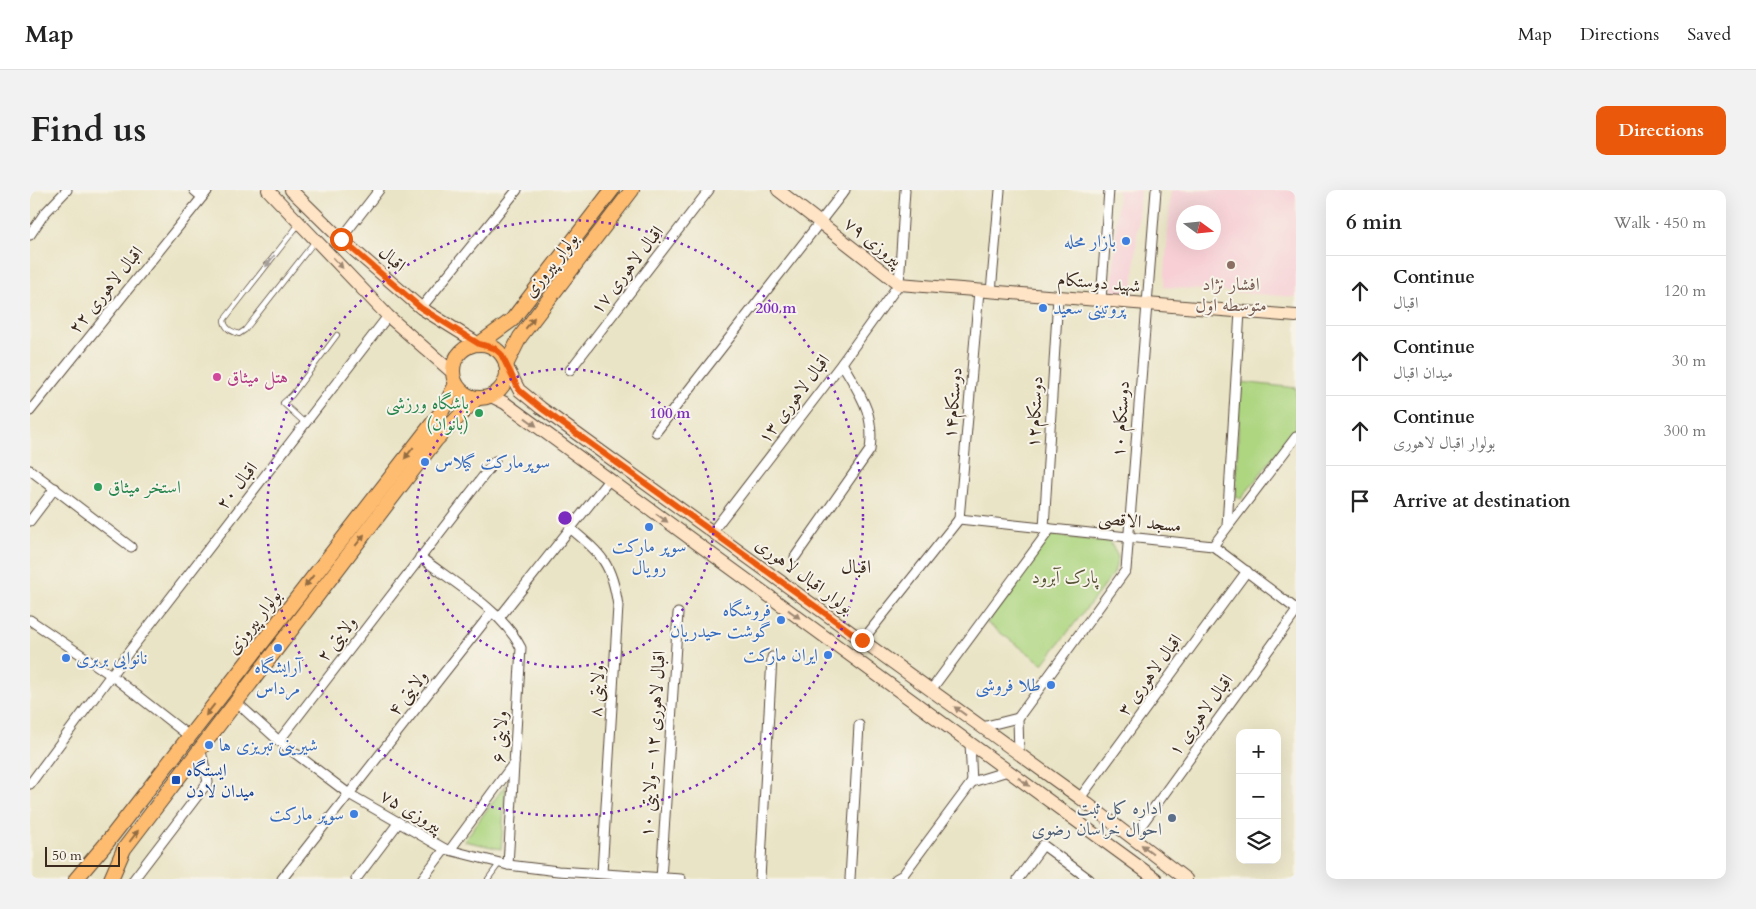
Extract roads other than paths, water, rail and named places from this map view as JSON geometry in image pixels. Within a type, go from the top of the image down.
[{"type":"main road","points":[[268,190],[388,316],[454,378],[467,394],[484,397],[503,384],[506,376],[506,365],[501,354],[494,348],[479,344],[468,346],[460,352],[454,362],[454,378]]},
{"type":"main road","name":"اقبال","points":[[291,190],[341,239],[421,308],[479,344]]},
{"type":"main road","name":"بولوار پیروزی","points":[[479,344],[512,320],[612,190]]},
{"type":"main road","name":"بولوار پیروزی","points":[[506,365],[520,337],[632,190]]},
{"type":"main road","name":"پیروزی ۷۹","points":[[778,190],[899,284]]},
{"type":"main road","name":"شهید دوستکام","points":[[899,284],[1296,316]]},
{"type":"main road","name":"بولوار اقبال لاهوری","points":[[506,365],[519,390],[1080,798],[1186,879]]},
{"type":"main road","name":"بولوار پیروزی","points":[[76,879],[442,411],[454,378]]},
{"type":"main road","name":"بولوار پیروزی","points":[[111,879],[124,849],[200,746],[436,440],[484,397]]},
{"type":"main road","name":"بولوار اقبال لاهوری","points":[[484,397],[505,403],[1156,879]]},
{"type":"main road","points":[[763,591],[773,575]]},
{"type":"street","points":[[30,235],[58,194],[67,190]]},
{"type":"street","points":[[194,190],[205,193]]},
{"type":"street","points":[[341,239],[379,190]]},
{"type":"street","points":[[421,308],[517,190]]},
{"type":"street","name":"اقبال لاهوری ۱۷","points":[[570,370],[709,190]]},
{"type":"street","points":[[656,432],[844,190]]},
{"type":"street","points":[[899,284],[906,190]]},
{"type":"street","name":"دوستکام۱۴","points":[[959,519],[985,291],[1000,190]]},
{"type":"street","points":[[1101,300],[1109,190]]},
{"type":"street","name":"دوستکام ۱۰","points":[[1018,718],[1126,570],[1156,190]]},
{"type":"street","name":"اقبال لاهوری ۲۲","points":[[30,411],[205,193]]},
{"type":"street","name":"اقبال لاهوری ۱۳","points":[[712,532],[842,363],[899,284]]},
{"type":"street","name":"دوستکام۱۲","points":[[1047,528],[1058,297]]},
{"type":"street","points":[[1228,526],[1240,311]]},
{"type":"street","name":"اقبال ۲۰","points":[[30,784],[110,676],[388,316]]},
{"type":"street","points":[[795,557],[870,450],[873,430],[867,407],[842,363]]},
{"type":"street","points":[[1296,437],[1213,546],[1296,610]]},
{"type":"street","name":"ولایتی ۲","points":[[279,741],[495,461]]},
{"type":"street","points":[[30,470],[131,548]]},
{"type":"street","name":"ولایتی ۴","points":[[282,879],[496,615],[609,480]]},
{"type":"street","points":[[30,521],[55,488]]},
{"type":"street","points":[[862,640],[959,519]]},
{"type":"street","name":"مسجد الاقصی","points":[[959,519],[1213,546]]},
{"type":"street","name":"ولایتی ۸","points":[[570,528],[598,552],[608,567],[618,606],[602,874]]},
{"type":"street","points":[[931,690],[1047,528]]},
{"type":"street","name":"ولایتی ۶","points":[[420,557],[496,615],[515,635],[521,648],[514,763],[504,864]]},
{"type":"street","name":"اقبال لاهوری ۳","points":[[1080,798],[1246,571]]},
{"type":"street","name":"اقبال لاهوری ۱","points":[[1132,838],[1296,610]]},
{"type":"street","name":"اقبال لاهوری ۱۲ - ولایتی ۱۰","points":[[661,878],[678,613]]},
{"type":"street","points":[[30,620],[110,676],[189,736]]},
{"type":"street","points":[[760,879],[772,657]]},
{"type":"street","name":"پیروزی ۷۵","points":[[235,702],[279,741],[350,794],[447,850],[556,875],[602,874],[681,879]]},
{"type":"street","points":[[982,727],[1018,718],[1019,754]]},
{"type":"street","points":[[850,879],[859,725]]},
{"type":"street","points":[[970,743],[972,782]]},
{"type":"street","points":[[134,879],[208,782],[200,746]]},
{"type":"street","points":[[422,879],[447,850],[514,763]]},
{"type":"street","points":[[903,878],[972,782],[1008,771]]},
{"type":"street","points":[[356,879],[399,822]]},
{"type":"street","points":[[1018,879],[1043,845],[1088,879]]},
{"type":"lane","points":[[300,223],[224,320],[230,331],[239,334],[245,330],[316,240]]},
{"type":"lane","points":[[306,424],[283,403],[292,395],[336,335]]},
{"type":"lane","points":[[488,879],[504,864]]},
{"type":"place","name":"بازار محله","points":[[1126,241]]},
{"type":"place","name":"افشار نژاد متوسطه اول","points":[[1231,265]]},
{"type":"place","name":"پروتینی سعید","points":[[1043,308]]},
{"type":"place","name":"هتل میثاق","points":[[217,377]]},
{"type":"place","name":"باشگاه ورزشی (بانوان)","points":[[479,413]]},
{"type":"place","name":"سوپرمارکت گیلاس","points":[[425,462]]},
{"type":"place","name":"استخر میثاق","points":[[98,487]]},
{"type":"place","name":"سوپر مارکت رویال","points":[[649,527]]},
{"type":"place","name":"فروشگاه گوشت حیدریان","points":[[781,620]]},
{"type":"place","name":"آرایشگاه مرداس","points":[[278,648]]},
{"type":"place","name":"ایران مارکت","points":[[828,655]]},
{"type":"place","name":"نانوایی بربری","points":[[66,658]]},
{"type":"place","name":"طلا فروشی","points":[[1051,685]]},
{"type":"place","name":"شیرینی تبریزی ها","points":[[209,745]]},
{"type":"place","name":"ایستگاه میدان لادن","points":[[176,780]]},
{"type":"place","name":"سوپر مارکت","points":[[354,814]]},
{"type":"place","name":"اداره کل ثبت احوال خراسان رضوی","points":[[1172,818]]},
{"type":"district","name":"اقبال","points":[[856,567]]},
{"type":"park label","name":"پارک آبرود","points":[[1065,577]]}]
